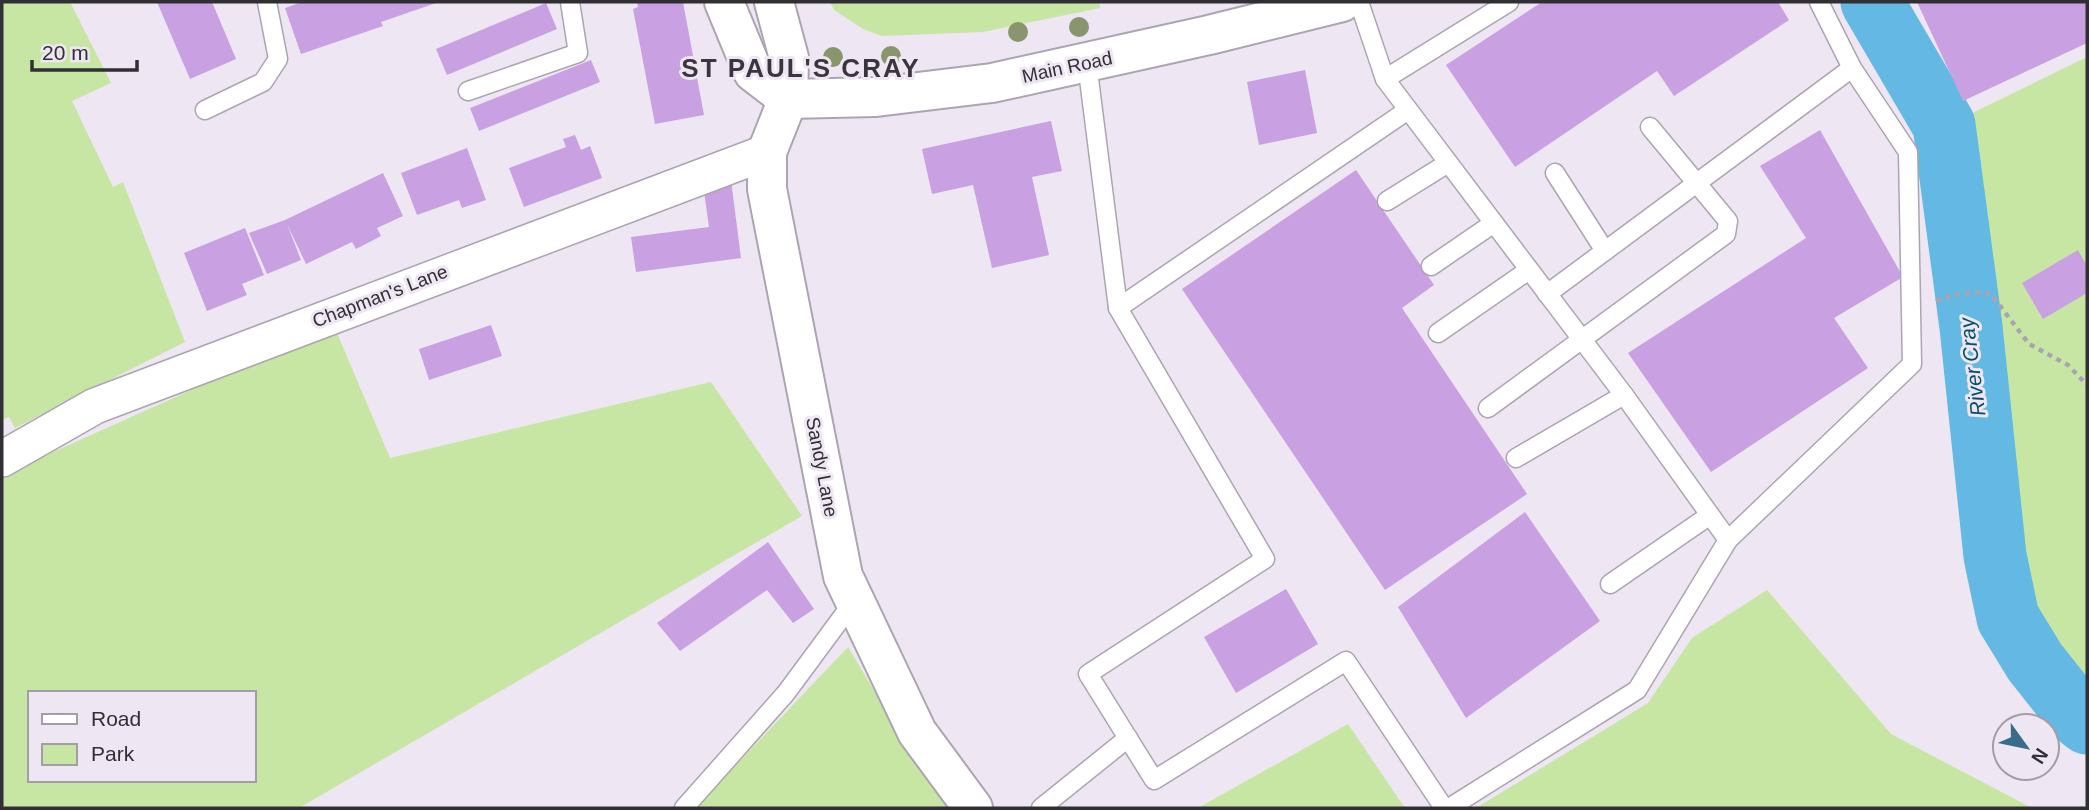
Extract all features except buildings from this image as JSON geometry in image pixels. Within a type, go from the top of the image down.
[{"type":"street","points":[[724,2],[753,72],[788,99]]},
{"type":"street","points":[[774,2],[789,58],[788,99]]},
{"type":"street","name":"Main Road","points":[[788,99],[876,97],[992,83],[1342,2]]},
{"type":"street","name":"Sandy Lane","points":[[788,99],[767,152],[767,189],[843,576],[917,732],[972,808]]},
{"type":"street","name":"Chapman's Lane","points":[[2,459],[95,406],[767,152]]},
{"type":"lane","points":[[205,110],[263,82],[278,59],[267,2]]},
{"type":"lane","points":[[468,90],[578,53],[570,2]]},
{"type":"lane","points":[[1359,2],[1385,79],[1624,395],[1728,540]]},
{"type":"lane","points":[[1385,79],[1509,2]]},
{"type":"lane","points":[[1087,63],[1118,308],[1265,559],[1088,674],[1154,780],[1346,661],[1447,808],[1636,690],[1728,540],[1912,364],[1908,152],[1852,68],[1819,2]]},
{"type":"lane","points":[[1547,294],[1852,68]]},
{"type":"lane","points":[[1118,308],[1408,110]]},
{"type":"lane","points":[[1488,408],[1726,234],[1728,221],[1650,127]]},
{"type":"lane","points":[[1387,201],[1448,163]]},
{"type":"lane","points":[[1555,173],[1605,251]]},
{"type":"lane","points":[[1431,266],[1494,223]]},
{"type":"lane","points":[[1438,333],[1529,270]]},
{"type":"lane","points":[[1516,458],[1624,395]]},
{"type":"lane","points":[[1610,584],[1710,515]]},
{"type":"lane","points":[[684,808],[786,693],[854,601]]},
{"type":"lane","points":[[1041,808],[1128,738]]},
{"type":"path","points":[[1945,297],[1980,292],[1991,294],[2029,345],[2068,365],[2087,385]]},
{"type":"green space","points":[[2,2],[70,2],[111,83],[72,101],[113,187],[123,182],[185,342],[15,428],[9,417],[2,420]]},
{"type":"green space","points":[[830,2],[1099,2],[1100,8],[983,32],[882,36],[863,29],[834,10]]},
{"type":"green space","points":[[2087,57],[2087,702],[2062,678],[2033,627],[1997,427],[1956,130],[1958,120]]},
{"type":"green space","points":[[334,326],[390,458],[711,382],[802,516],[299,808],[2,808],[2,475]]},
{"type":"green space","points":[[1767,590],[1891,734],[2032,808],[1476,808],[1648,703],[1692,638]]},
{"type":"green space","points":[[848,647],[906,744],[963,808],[695,808]]},
{"type":"green space","points":[[1348,724],[1405,808],[1198,808]]},
{"type":"waterway","name":"River Cray","points":[[1872,2],[1944,125],[1971,327],[1995,556],[2008,618],[2035,662],[2077,715],[2087,723]]},
{"type":"district","name":"ST PAUL'S CRAY","points":[[801,68]]}]
